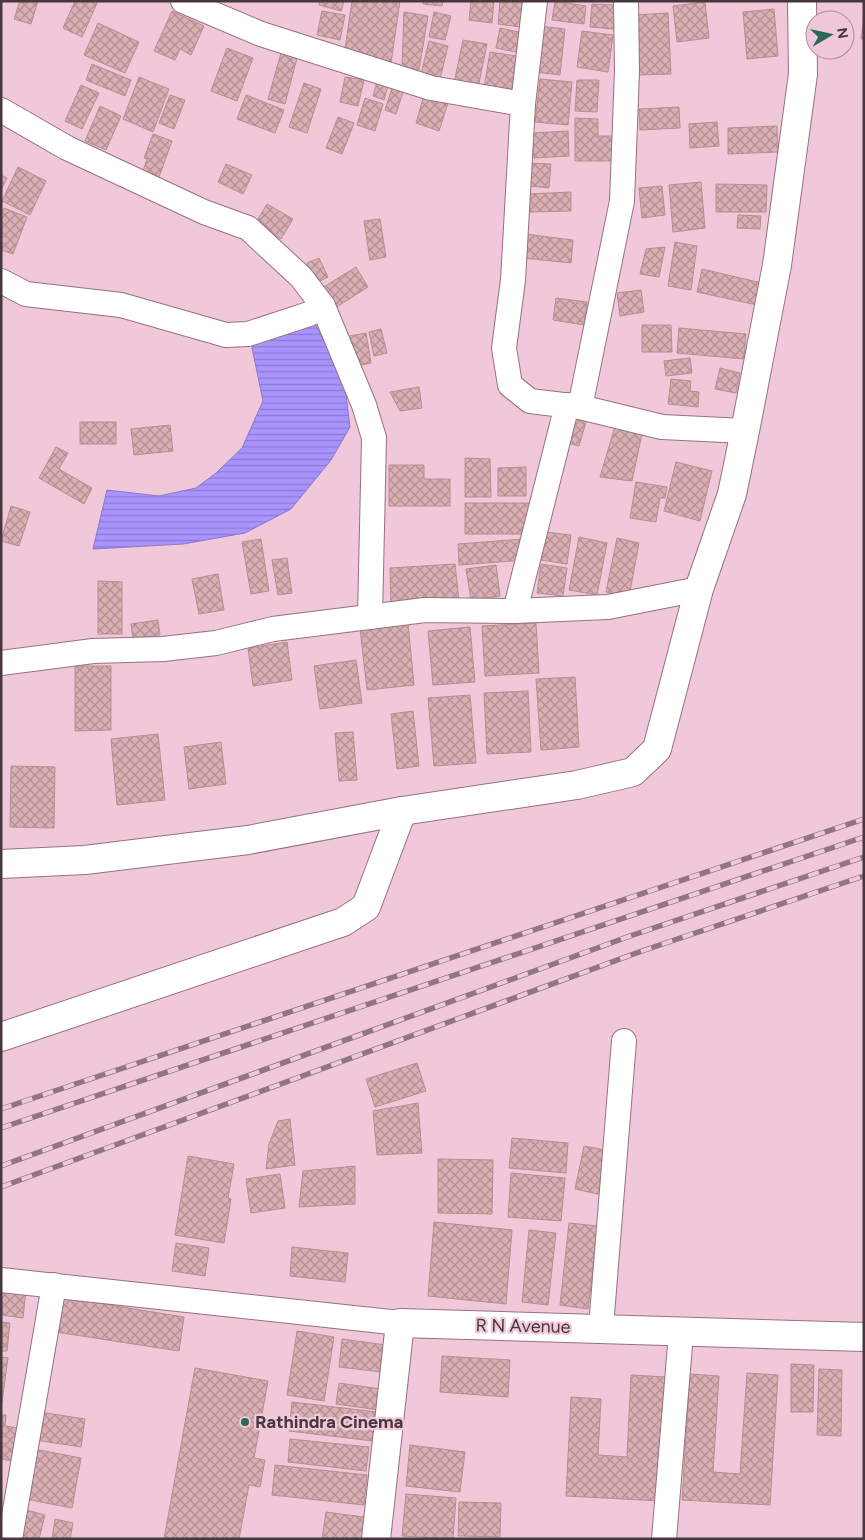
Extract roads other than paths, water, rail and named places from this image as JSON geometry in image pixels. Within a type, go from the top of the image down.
[{"type":"street","points":[[183,1],[261,34],[422,85],[523,104]]},
{"type":"street","points":[[535,1],[523,104],[513,280],[504,348],[510,385],[530,401],[574,406],[662,427],[746,431]]},
{"type":"street","points":[[515,610],[574,406],[622,200],[627,71],[626,1]]},
{"type":"street","points":[[1,864],[85,860],[248,840],[402,811],[577,785],[633,772],[658,749],[699,589],[732,494],[746,431],[777,265],[803,74],[802,1]]},
{"type":"street","points":[[1,110],[66,148],[204,212],[248,228],[301,277],[364,404],[374,438],[370,618]]},
{"type":"street","points":[[1,281],[26,294],[121,305],[226,335],[248,334],[316,310]]},
{"type":"street","points":[[1,663],[93,650],[163,649],[207,644],[273,630],[425,610],[608,607],[699,589]]},
{"type":"street","points":[[1,1036],[343,922],[366,907],[402,811]]},
{"type":"street","points":[[601,1327],[624,1040]]},
{"type":"street","points":[[1,1280],[400,1323],[376,1539]]},
{"type":"street","points":[[10,1539],[54,1285]]},
{"type":"street","name":"R N Avenue","points":[[400,1323],[601,1327],[681,1333],[864,1337]]},
{"type":"street","points":[[669,1539],[664,1539],[681,1333]]},
{"type":"railway","points":[[1,1109],[864,819]]},
{"type":"railway","points":[[1,1128],[864,837]]},
{"type":"railway","points":[[1,1166],[630,936],[864,857]]},
{"type":"railway","points":[[1,1187],[639,952],[864,876]]},
{"type":"place","name":"Rathindra Cinema","points":[[245,1422]]}]
